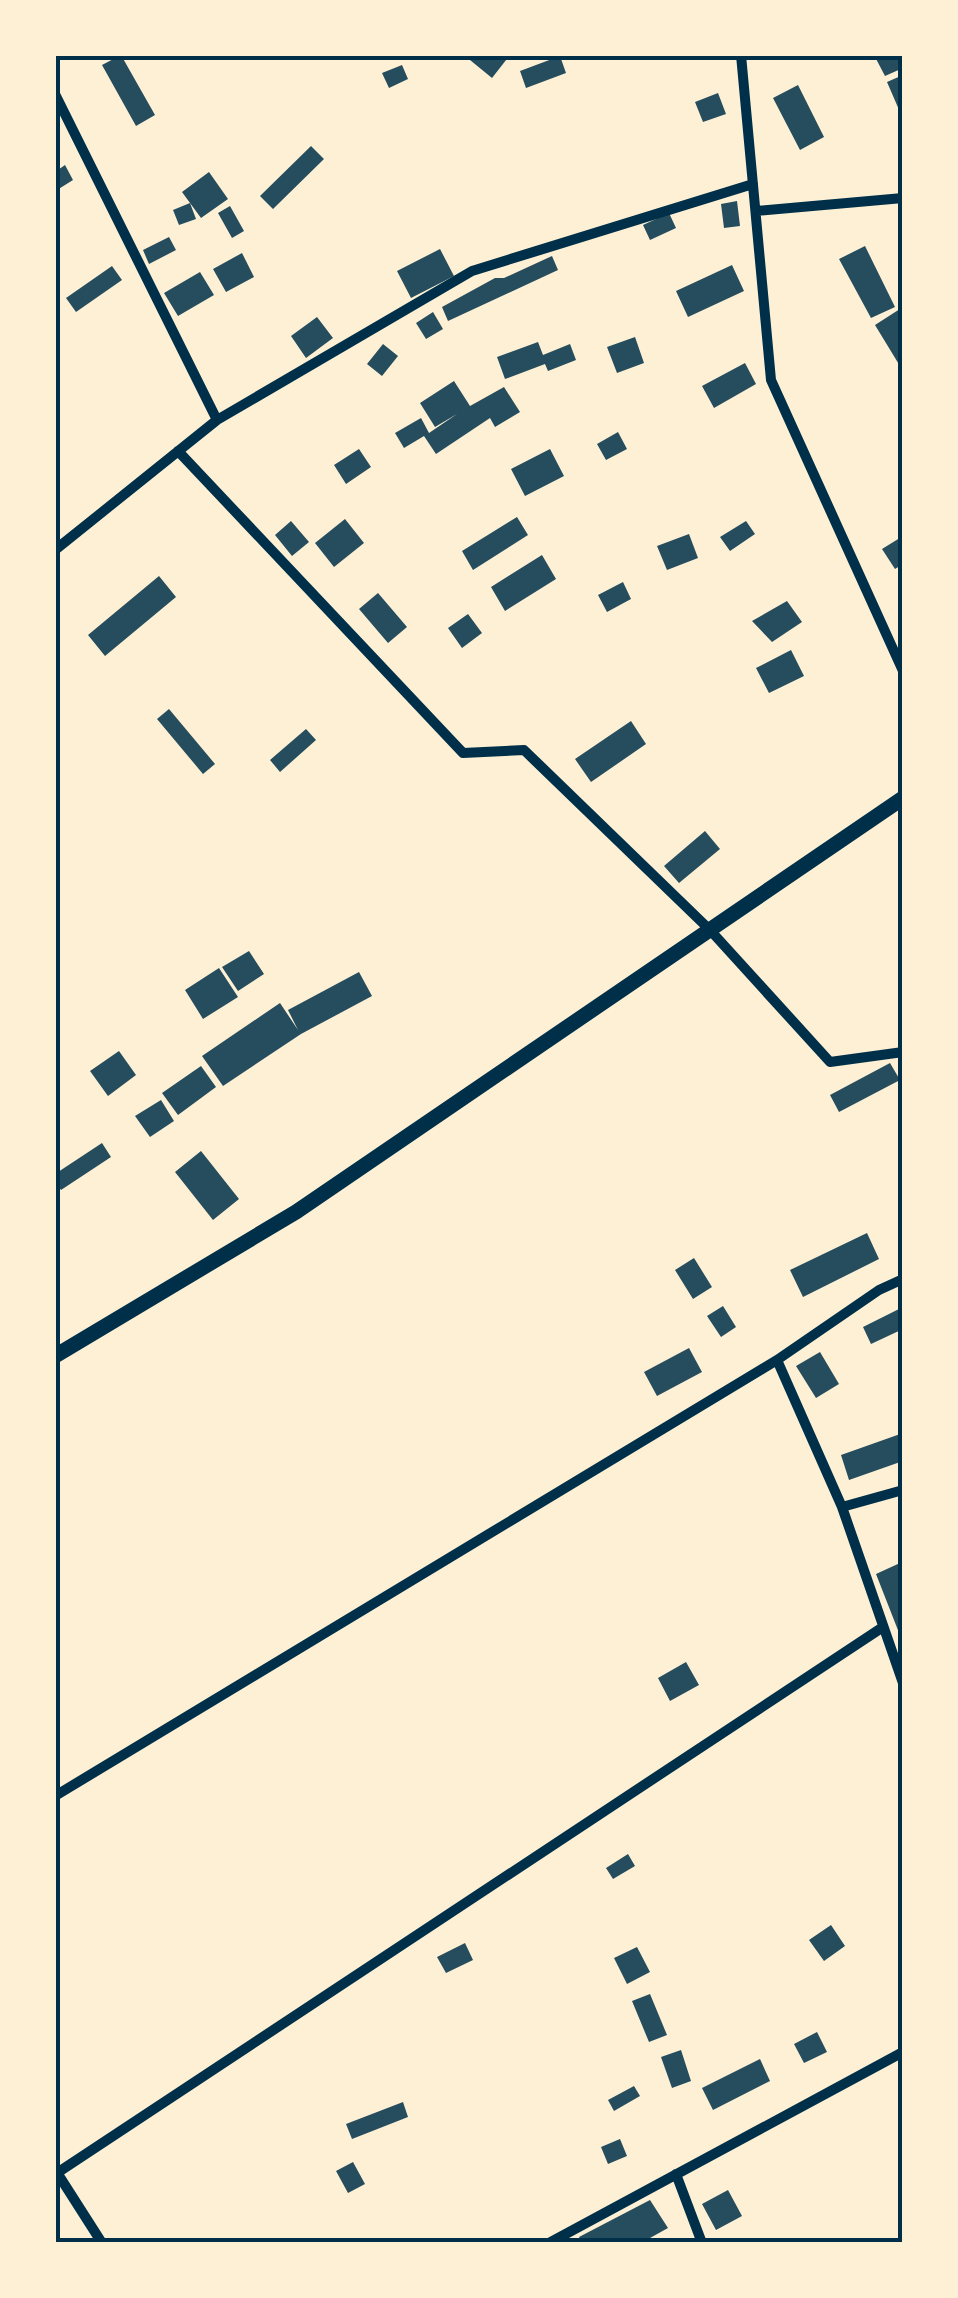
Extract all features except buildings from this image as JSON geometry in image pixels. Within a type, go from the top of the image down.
[{"type":"street","points":[[740,55],[772,380],[903,671]]},
{"type":"street","points":[[55,94],[217,420]]},
{"type":"street","points":[[55,550],[217,420],[472,271],[753,184]]},
{"type":"street","points":[[756,211],[903,198]]},
{"type":"street","points":[[178,452],[463,754],[524,750],[710,930],[830,1062],[903,1052]]},
{"type":"street","points":[[55,1356],[296,1212],[903,798]]},
{"type":"street","points":[[55,1796],[777,1360],[879,1290],[903,1279]]},
{"type":"street","points":[[777,1360],[842,1507],[903,1682]]},
{"type":"street","points":[[842,1507],[903,1490]]},
{"type":"street","points":[[102,2243],[56,2172],[883,1627]]},
{"type":"street","points":[[549,2243],[903,2052]]},
{"type":"street","points":[[676,2174],[702,2243]]}]
